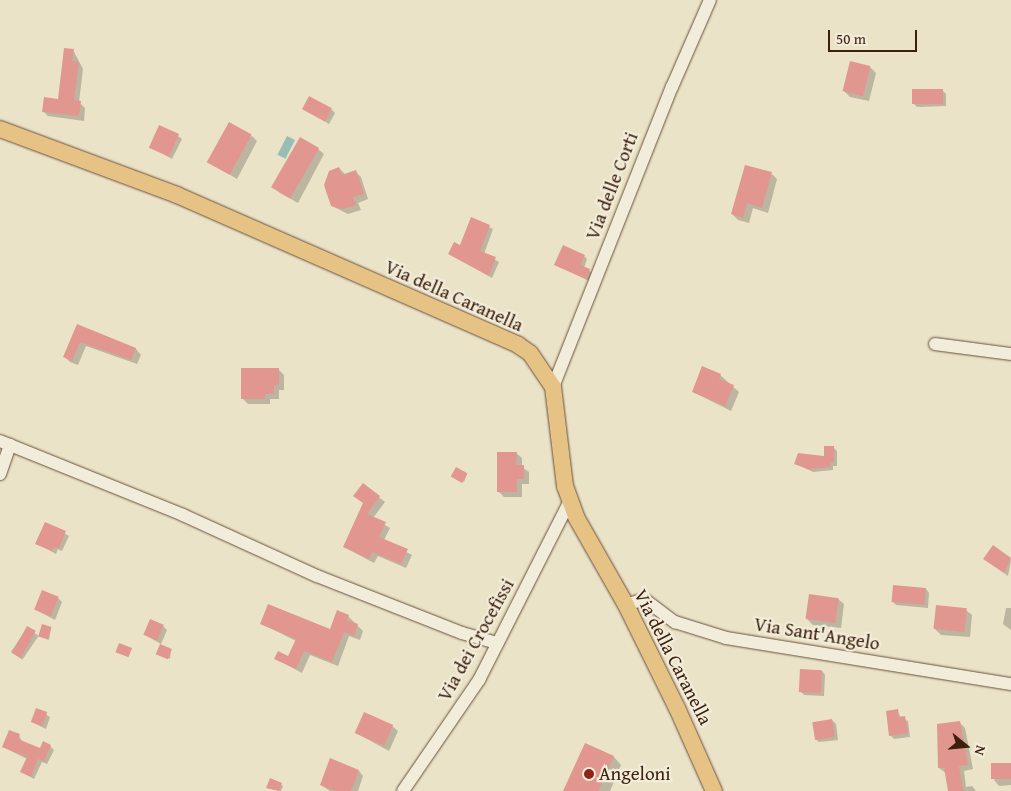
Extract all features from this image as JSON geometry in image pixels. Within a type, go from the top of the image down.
[{"type":"main road","name":"Via della Caranella","points":[[0,129],[177,195],[518,345],[533,356],[552,388],[570,501],[583,530],[626,606],[689,732],[714,791]]},
{"type":"street","name":"Via delle Corti","points":[[552,388],[672,86],[710,0]]},
{"type":"street","points":[[935,344],[1011,354]]},
{"type":"street","points":[[0,474],[5,443],[183,515],[317,576],[462,633],[498,643]]},
{"type":"street","name":"Via dei Crocefissi","points":[[404,791],[473,688],[570,501]]},
{"type":"street","name":"Via Sant'Angelo","points":[[626,606],[644,599],[675,622],[726,638],[1011,684]]},
{"type":"water","points":[[287,136],[295,140],[285,159],[277,155]]},
{"type":"building","points":[[64,48],[74,49],[72,61],[79,62],[74,100],[81,101],[79,116],[42,112],[44,97],[58,99]]},
{"type":"building","points":[[850,61],[870,66],[863,96],[843,91]]},
{"type":"building","points":[[912,89],[943,89],[943,104],[912,104]]},
{"type":"building","points":[[309,96],[332,108],[325,121],[302,109]]},
{"type":"building","points":[[229,122],[252,135],[229,175],[207,162]]},
{"type":"building","points":[[159,125],[179,134],[169,157],[149,148]]},
{"type":"building","points":[[300,137],[319,148],[290,198],[271,187]]},
{"type":"building","points":[[745,165],[772,172],[762,208],[747,203],[743,218],[731,214]]},
{"type":"building","points":[[339,167],[342,175],[356,170],[364,194],[353,197],[356,205],[342,209],[331,206],[324,185],[329,171]]},
{"type":"building","points":[[471,217],[490,225],[480,251],[496,257],[489,276],[448,254],[454,242],[460,245]]},
{"type":"building","points":[[563,245],[585,255],[580,265],[590,269],[586,279],[554,265]]},
{"type":"building","points":[[77,324],[136,348],[131,360],[80,342],[72,361],[63,357]]},
{"type":"building","points":[[702,366],[721,374],[719,379],[734,385],[725,406],[692,392]]},
{"type":"building","points":[[241,368],[279,368],[279,385],[274,385],[274,394],[265,394],[265,399],[241,399]]},
{"type":"building","points":[[824,446],[834,446],[834,462],[830,462],[830,467],[808,469],[794,464],[798,453],[824,456]]},
{"type":"building","points":[[497,452],[517,452],[516,465],[524,465],[524,479],[517,479],[517,492],[497,492]]},
{"type":"building","points":[[456,467],[467,473],[462,483],[451,477]]},
{"type":"building","points":[[363,483],[380,496],[367,514],[386,522],[379,537],[408,549],[401,564],[372,552],[369,559],[343,547],[363,503],[353,496]]},
{"type":"building","points":[[45,522],[66,531],[59,548],[54,547],[52,551],[35,544]]},
{"type":"building","points":[[993,545],[1011,558],[1004,573],[983,559]]},
{"type":"building","points":[[893,585],[926,588],[924,605],[892,602]]},
{"type":"building","points":[[42,590],[59,597],[51,616],[34,609]]},
{"type":"building","points":[[809,594],[839,598],[835,623],[806,619]]},
{"type":"building","points":[[268,604],[330,629],[337,610],[349,615],[347,620],[358,624],[354,636],[344,632],[332,662],[304,651],[296,669],[274,659],[278,651],[288,656],[296,639],[260,624]]},
{"type":"building","points":[[936,605],[967,608],[964,632],[933,629]]},
{"type":"building","points":[[150,619],[164,625],[157,641],[143,635]]},
{"type":"building","points":[[42,624],[52,627],[48,639],[38,636]]},
{"type":"building","points":[[27,626],[36,631],[21,658],[12,653]]},
{"type":"building","points":[[119,643],[132,648],[128,657],[115,652]]},
{"type":"building","points":[[160,644],[172,649],[168,659],[156,654]]},
{"type":"building","points":[[800,669],[822,670],[821,693],[799,692]]},
{"type":"building","points":[[36,708],[47,712],[42,726],[31,722]]},
{"type":"building","points":[[898,709],[899,717],[905,716],[908,733],[889,736],[886,711]]},
{"type":"building","points":[[364,712],[393,725],[384,746],[355,733]]},
{"type":"building","points":[[832,719],[835,737],[815,740],[812,722]]},
{"type":"building","points":[[960,721],[968,765],[959,766],[963,791],[948,791],[944,768],[938,768],[937,724]]},
{"type":"building","points":[[9,730],[20,734],[18,739],[40,748],[43,741],[51,745],[44,761],[38,759],[31,777],[20,772],[27,757],[2,747]]},
{"type":"building","name":"Angeloni","points":[[585,743],[614,756],[598,791],[563,791]]},
{"type":"building","points":[[330,758],[359,770],[351,791],[335,791],[320,785]]},
{"type":"building","points":[[991,763],[1011,763],[1011,779],[991,779]]},
{"type":"building","points":[[270,778],[282,783],[279,791],[266,788]]},
{"type":"place","name":"Angeloni","points":[[589,774]]}]
